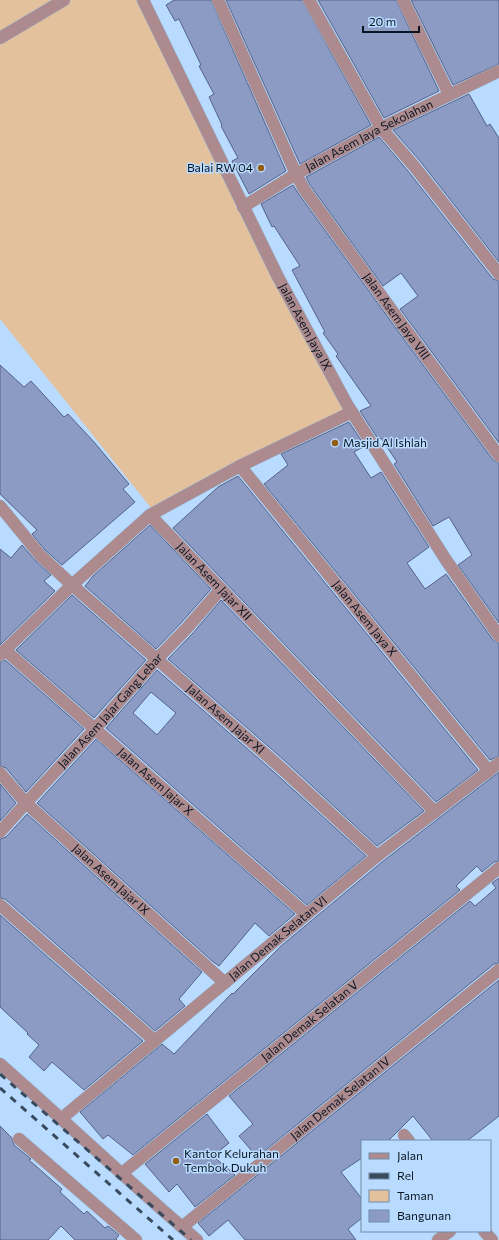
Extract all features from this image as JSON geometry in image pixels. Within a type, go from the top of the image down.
[{"type":"street","points":[[0,38],[64,0]]},
{"type":"street","name":"Jalan Asem Jaya IX","points":[[143,0],[208,130],[243,207],[314,346],[352,412],[446,560],[499,636]]},
{"type":"street","name":"Jalan Asem Jaya VIII","points":[[218,0],[304,189],[499,456]]},
{"type":"street","points":[[309,0],[381,128],[414,166],[499,274]]},
{"type":"street","points":[[403,0],[449,94]]},
{"type":"street","name":"Jalan Asem Jaya Sekolahan","points":[[243,207],[296,174],[381,128],[499,71]]},
{"type":"street","points":[[2,652],[72,585],[150,515],[240,466],[352,412]]},
{"type":"street","name":"Jalan Asem Jaya X","points":[[240,466],[489,771]]},
{"type":"street","name":"Jalan Asem Jajar XI","points":[[0,506],[40,555],[72,585],[279,766],[377,856]]},
{"type":"street","name":"Jalan Asem Jajar XII","points":[[150,515],[435,812]]},
{"type":"street","name":"Jalan Asem Jajar Gang Lebar","points":[[0,832],[221,589]]},
{"type":"street","name":"Jalan Asem Jajar X","points":[[2,652],[306,914]]},
{"type":"street","name":"Jalan Demak Selatan VI","points":[[62,1118],[377,856],[499,763]]},
{"type":"street","name":"Jalan Asem Jajar IX","points":[[0,773],[26,802],[225,983]]},
{"type":"street","name":"Jalan Demak Selatan V","points":[[120,1174],[499,868]]},
{"type":"street","points":[[0,905],[155,1041]]},
{"type":"street","name":"Jalan Demak Selatan IV","points":[[182,1227],[499,970]]},
{"type":"street","points":[[0,1064],[62,1118],[120,1174],[198,1240]]},
{"type":"street","points":[[19,1139],[136,1240]]},
{"type":"street","points":[[438,1240],[449,1232]]},
{"type":"street","points":[[485,1232],[492,1240]]},
{"type":"green space","points":[[0,0],[139,0],[348,411],[151,508],[0,319]]},
{"type":"building","points":[[174,0],[211,0],[286,171],[249,194],[232,161],[238,158],[221,126],[222,125],[209,97],[214,94],[199,66],[201,65],[179,19],[175,21],[166,5]]},
{"type":"building","points":[[226,0],[302,0],[371,125],[300,164]]},
{"type":"building","points":[[318,0],[396,0],[439,91],[384,118]]},
{"type":"building","points":[[411,0],[499,0],[499,64],[453,85]]},
{"type":"building","points":[[469,94],[487,126],[490,124],[499,138],[499,262],[420,161],[393,130]]},
{"type":"building","points":[[379,137],[408,171],[493,279],[499,281],[499,443],[400,309],[418,296],[401,273],[383,286],[310,185],[306,177]]},
{"type":"building","points":[[293,185],[493,460],[499,463],[499,623],[458,565],[472,555],[449,517],[433,526],[394,464],[397,462],[381,438],[378,439],[360,411],[371,406],[336,356],[338,354],[323,333],[325,332],[292,270],[300,266],[274,226],[272,227],[261,204]]},
{"type":"building","points":[[0,365],[24,387],[31,381],[64,417],[68,414],[94,442],[129,484],[123,489],[135,502],[62,565],[45,550],[32,534],[37,530],[0,494]]},
{"type":"building","points":[[349,422],[365,446],[354,452],[371,478],[381,472],[429,547],[407,563],[425,589],[446,574],[493,640],[499,643],[499,756],[490,760],[264,484],[288,465],[281,454]]},
{"type":"building","points":[[238,476],[478,770],[436,802],[173,528],[218,487]]},
{"type":"building","points":[[150,525],[211,589],[156,649],[85,586],[93,576]]},
{"type":"building","points":[[22,545],[51,575],[44,581],[55,591],[0,645],[0,549],[11,558]]},
{"type":"building","points":[[72,595],[146,660],[94,718],[16,650]]},
{"type":"building","points":[[221,600],[424,811],[377,846],[284,760],[168,659],[193,633]]},
{"type":"building","points":[[5,660],[84,729],[26,792],[6,768],[0,766],[0,662]]},
{"type":"building","points":[[157,670],[274,772],[366,856],[307,905],[106,728]],"holes":[[[151,692],[176,713],[157,735],[133,713]]]},
{"type":"building","points":[[96,739],[295,914],[269,936],[255,923],[219,966],[212,961],[37,803]]},
{"type":"building","points":[[499,772],[499,861],[494,862],[482,872],[477,866],[456,886],[460,890],[133,1155],[108,1135],[103,1139],[80,1112],[162,1044],[174,1054],[232,993],[233,994],[281,946],[382,862]]},
{"type":"building","points":[[0,784],[16,803],[0,821]]},
{"type":"building","points":[[27,814],[202,972],[179,999],[185,1006],[155,1031],[5,899],[0,898],[0,839],[6,837]]},
{"type":"building","points":[[499,878],[499,963],[494,964],[257,1157],[239,1136],[253,1124],[229,1096],[470,901],[475,906],[496,888],[492,883]]},
{"type":"building","points":[[0,915],[143,1041],[84,1090],[52,1062],[44,1071],[29,1057],[39,1045],[0,1007]]},
{"type":"building","points":[[499,980],[499,1116],[468,1140],[432,1140],[413,1116],[389,1140],[361,1140],[361,1159],[341,1172],[361,1198],[361,1219],[348,1229],[356,1240],[245,1240],[228,1220],[209,1236],[198,1223]]},
{"type":"building","points":[[207,1114],[229,1143],[213,1156],[235,1175],[195,1207],[177,1184],[169,1192],[145,1164]]},
{"type":"building","points":[[0,1126],[12,1138],[14,1145],[62,1189],[60,1192],[84,1214],[87,1211],[105,1228],[108,1226],[119,1235],[116,1239],[117,1240],[75,1240],[61,1226],[48,1240],[0,1240]]},
{"type":"railway","points":[[0,1074],[191,1240]]},
{"type":"railway","points":[[0,1088],[173,1240]]},
{"type":"place","name":"Balai RW 04","points":[[261,168]]},
{"type":"place","name":"Masjid Al Ishlah","points":[[335,443]]},
{"type":"place","name":"Kantor Kelurahan Tembok Dukuh","points":[[176,1161]]}]
